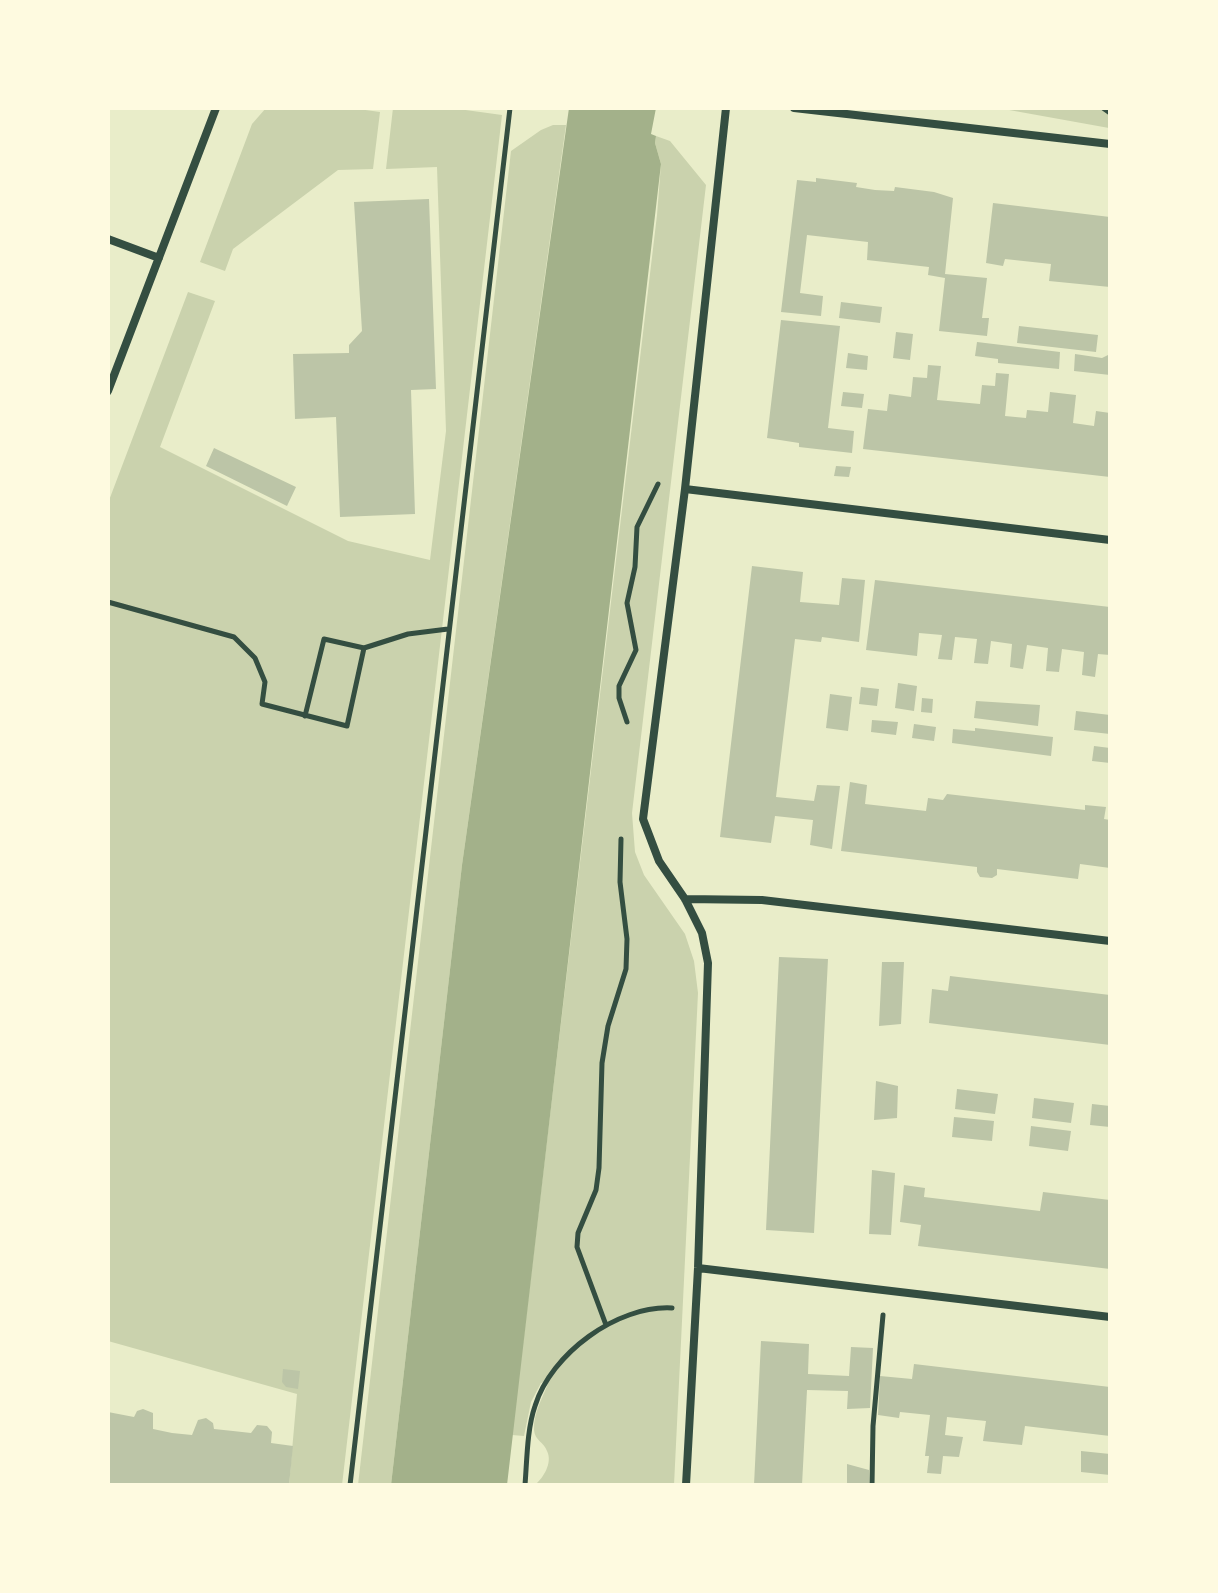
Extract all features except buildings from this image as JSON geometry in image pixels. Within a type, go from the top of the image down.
[{"type":"street","points":[[108,391],[216,108]]},
{"type":"street","points":[[686,1485],[698,1268],[708,963],[702,933],[685,899],[659,861],[643,819],[685,489],[726,108]]},
{"type":"street","points":[[794,108],[1110,144]]},
{"type":"street","points":[[108,239],[159,258]]},
{"type":"street","points":[[685,489],[1110,540]]},
{"type":"street","points":[[685,899],[762,900],[1110,941]]},
{"type":"street","points":[[698,1268],[1110,1317]]},
{"type":"path","points":[[350,1485],[510,108]]},
{"type":"path","points":[[1103,108],[1110,113]]},
{"type":"path","points":[[108,602],[234,637],[255,658],[265,682],[262,704],[347,726],[364,648]]},
{"type":"path","points":[[305,716],[324,639],[364,648],[408,634],[448,629]]},
{"type":"path","points":[[872,1485],[873,1426],[886,1289]]},
{"type":"path","points":[[525,1485],[534,1407],[554,1368],[586,1337],[606,1325],[665,1307],[696,1308]]},
{"type":"shaded area","points":[[266,108],[351,108],[380,112],[373,169],[338,170],[233,249],[225,271],[200,262],[252,124]]},
{"type":"shaded area","points":[[393,108],[451,108],[502,115],[342,1485],[289,1485],[297,1394],[108,1341],[108,503],[188,292],[215,301],[160,447],[348,541],[430,560],[446,431],[437,167],[386,169]]},
{"type":"shaded area","points":[[569,108],[656,108],[651,134],[656,136],[661,164],[507,1485],[391,1485],[462,865]]},
{"type":"shaded area","points":[[998,108],[1110,108],[1110,128],[1109,128]]},
{"type":"shaded area","points":[[553,125],[566,125],[462,865],[391,1485],[358,1485],[511,151]]},
{"type":"shaded area","points":[[656,136],[670,141],[706,185],[632,813],[635,852],[644,875],[685,934],[694,961],[698,993],[674,1485],[535,1485],[544,1474],[549,1460],[546,1448],[536,1437],[534,1424],[549,1381],[541,1383],[531,1402],[524,1436],[512,1435],[657,215],[661,164]]}]
